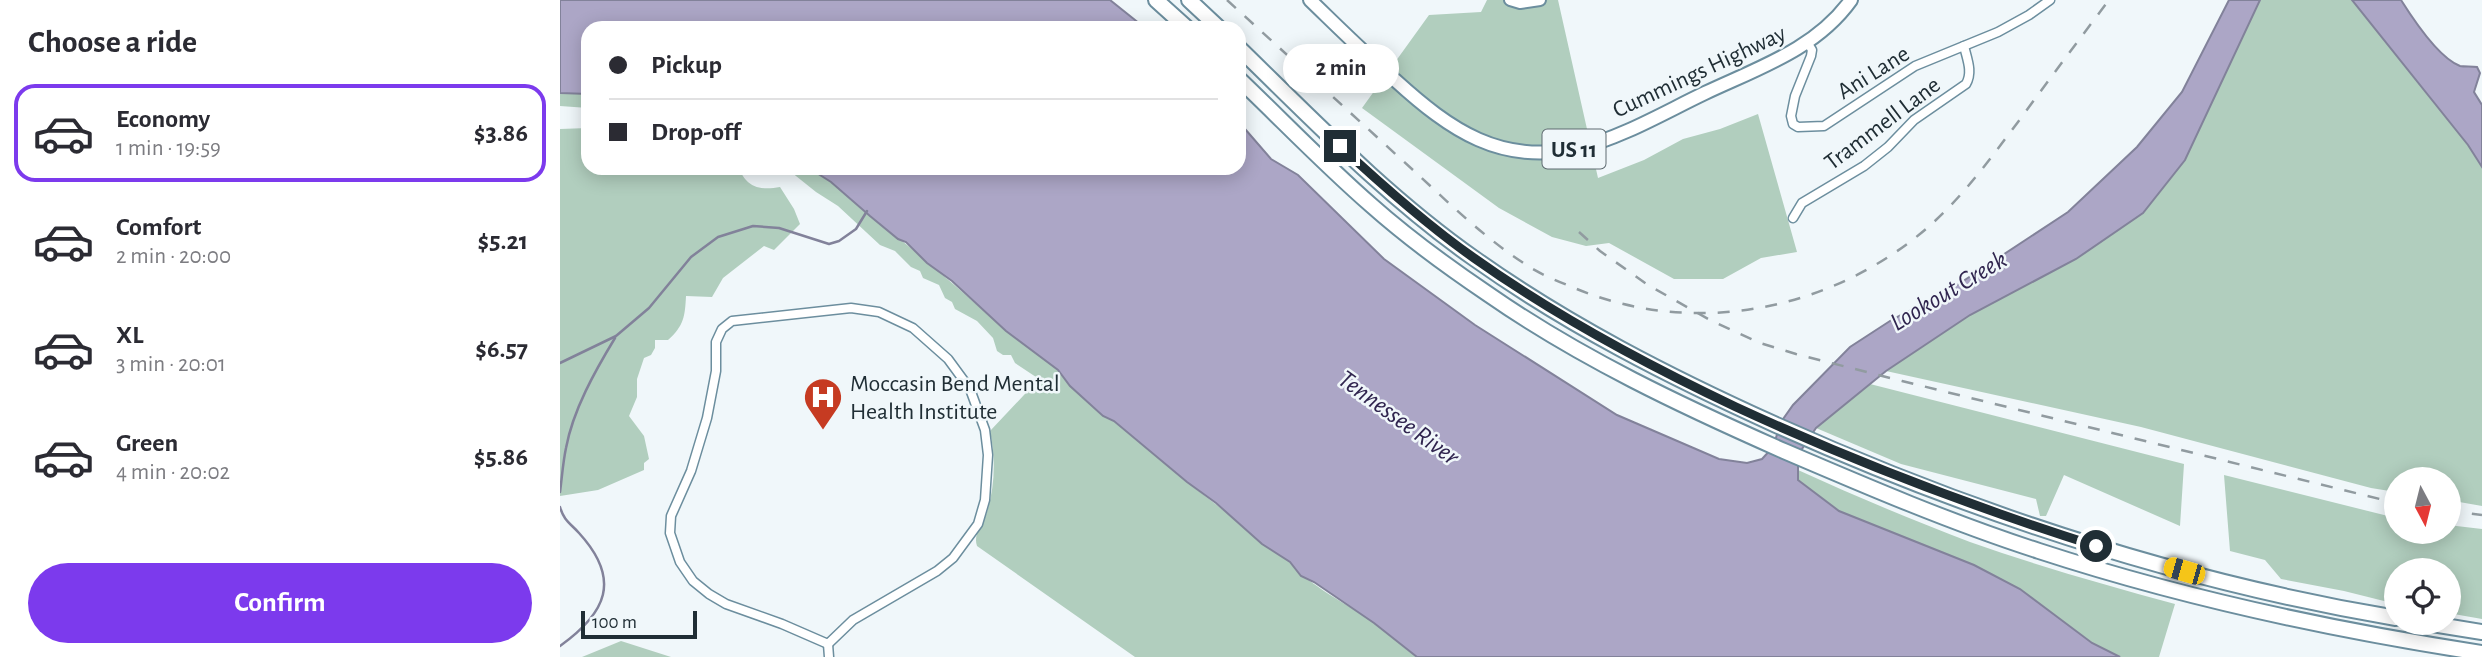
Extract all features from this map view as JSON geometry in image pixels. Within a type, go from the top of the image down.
[{"type":"highway","points":[[1156,0],[1178,21]]},
{"type":"highway","points":[[1189,0],[1212,21]]},
{"type":"highway","points":[[1246,55],[1376,180],[1473,257],[1532,298],[1672,377],[1828,449],[1973,506],[2116,552],[2277,593],[2384,615]]},
{"type":"highway","points":[[1246,86],[1373,207],[1487,294],[1602,364],[1756,438],[1956,522],[2038,551],[2135,580],[2319,625],[2482,653]]},
{"type":"highway","points":[[2461,629],[2482,632]]},
{"type":"main road","name":"Cummings Highway","points":[[1310,0],[1383,70],[1440,119],[1467,136],[1488,144],[1531,152],[1567,150],[1594,143],[1750,72],[1807,42],[1833,22],[1851,0]]},
{"type":"main road","points":[[1510,0],[1520,3],[1540,0]]},
{"type":"street","name":"Ani Lane","points":[[1807,42],[1812,50],[1811,56],[1791,109],[1793,124],[1798,127],[1824,126],[1915,66],[1998,32],[2050,0]]},
{"type":"street","name":"Trammell Lane","points":[[1793,218],[1802,203],[1864,166],[1888,147],[1905,128],[1966,84],[1970,77],[1964,46]]},
{"type":"street","points":[[851,308],[879,313],[913,328],[948,359],[970,389],[985,430],[988,455],[986,489],[978,524],[953,558],[937,571],[853,620],[828,644],[726,604],[709,594],[693,581],[680,562],[670,533],[671,516],[691,471],[707,418],[716,371],[716,342],[722,329],[732,321],[851,308]]},
{"type":"street","points":[[828,644],[829,657]]},
{"type":"green space","points":[[1487,0],[1558,0],[1598,178],[1644,160],[1683,139],[1720,129],[1758,114],[1797,252],[1761,258],[1723,279],[1674,279],[1609,243],[1586,246],[1552,237],[1499,208],[1362,108],[1429,15],[1481,12]]},
{"type":"green space","points":[[2260,0],[2352,0],[2468,145],[2482,167],[2482,506],[2461,502],[2461,467],[2384,467],[2384,490],[2371,488],[2141,427],[1886,371],[1970,315],[2185,160]]},
{"type":"green space","points":[[560,93],[581,94],[581,108],[560,106]]},
{"type":"green space","points":[[581,128],[581,175],[742,175],[753,186],[780,187],[800,224],[774,250],[764,246],[723,278],[712,297],[686,296],[684,315],[677,330],[668,340],[655,340],[651,355],[644,358],[637,379],[637,397],[629,416],[644,436],[649,459],[644,463],[644,470],[598,490],[560,496],[560,129]]},
{"type":"green space","points":[[795,175],[821,175],[831,182],[1010,334],[1055,368],[1097,410],[1290,562],[1307,579],[1380,627],[1417,657],[1135,657],[977,546],[977,534],[986,515],[993,484],[994,463],[990,431],[1039,379],[1015,363],[1011,355],[1003,355],[997,351],[993,338],[977,321],[955,309],[952,302],[945,298],[939,285],[923,278],[920,271],[911,267],[895,251],[880,245],[838,206]]},
{"type":"green space","points":[[1870,384],[2184,464],[2180,526],[2064,475],[2046,516],[2040,516],[2036,499],[1901,464],[1816,428]]},
{"type":"green space","points":[[1798,470],[1970,542],[2175,604],[2159,657],[2120,657],[2092,643],[2020,589],[1974,565],[1839,511],[1798,480]]},
{"type":"green space","points":[[2224,475],[2384,515],[2384,544],[2461,544],[2461,527],[2482,529],[2482,619],[2461,615],[2461,558],[2384,558],[2384,601],[2281,579],[2265,560],[2230,551]]},
{"type":"green space","points":[[621,641],[671,657],[582,657]]},
{"type":"water","points":[[560,0],[1110,0],[1136,21],[581,21],[581,94],[560,93]]},
{"type":"water","name":"Tennessee River","points":[[2229,0],[2260,0],[2185,160],[2143,213],[2076,259],[1970,315],[1886,371],[1816,428],[1798,455],[1798,480],[1839,511],[1974,565],[2020,589],[2092,643],[2120,657],[1417,657],[1374,623],[1301,576],[1290,562],[1262,544],[1216,503],[1114,421],[1103,416],[1070,386],[1058,370],[1006,331],[906,242],[898,239],[820,175],[1246,175],[1246,130],[1271,159],[1298,175],[1384,259],[1475,325],[1617,415],[1719,459],[1747,463],[1762,459],[1773,447],[1781,422],[1793,405],[1850,347],[1893,319],[1945,293],[2068,212],[2137,147],[2182,92]]},
{"type":"water","points":[[2352,0],[2401,0],[2427,37],[2444,55],[2460,66],[2477,67],[2480,73],[2474,92],[2482,105],[2482,167],[2468,145]]},
{"type":"waterway","points":[[560,363],[616,336],[649,308],[691,257],[718,237],[753,226],[779,228],[829,244],[839,241],[856,229],[867,211]]},
{"type":"waterway","points":[[560,492],[565,453],[574,419],[615,338]]},
{"type":"waterway","points":[[560,507],[565,519],[592,550],[601,566],[604,581],[598,608],[576,634],[560,646]]},
{"type":"railway","points":[[1227,0],[1460,213],[1528,266],[1572,287],[1617,303],[1664,311],[1710,313],[1757,308],[1802,297],[1846,280],[1888,257],[1926,229],[1952,204],[1986,164],[2109,0]]},
{"type":"railway","points":[[1579,232],[1600,251],[1648,285],[1710,320],[1760,343],[1902,381],[2384,500]]},
{"type":"railway","points":[[2461,513],[2482,515]]},
{"type":"place","name":"Moccasin Bend Mental Health Institute","points":[[823,431]]},
{"type":"route","points":[[1340,146],[1376,180],[1473,257],[1532,298],[1672,377],[1892,475],[1973,506],[2096,546]]},
{"type":"water label","name":"Lookout Creek","points":[[1948,290]]}]
